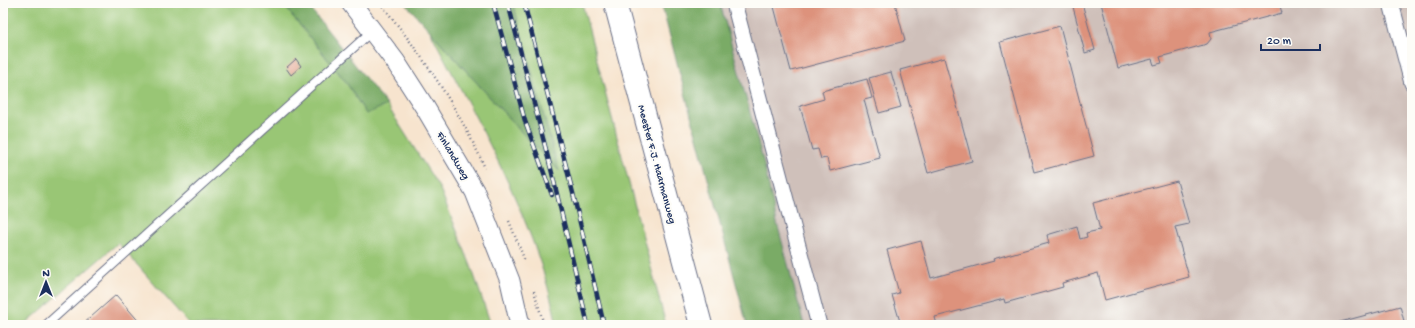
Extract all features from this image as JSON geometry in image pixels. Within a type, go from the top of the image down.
[{"type":"main road","name":"Meester F.J. Haarmanweg","points":[[615,3],[702,325]]},
{"type":"street","name":"Finlandweg","points":[[351,3],[373,30],[426,109],[476,192],[510,281],[520,325]]},
{"type":"street","points":[[734,3],[819,325]]},
{"type":"street","points":[[1391,3],[1412,83]]},
{"type":"lane","points":[[46,325],[373,30]]},
{"type":"shaded area","points":[[694,3],[1412,3],[1412,325],[778,325]]},
{"type":"green space","points":[[3,3],[282,3],[346,82],[366,113],[387,105],[440,189],[471,266],[491,325],[190,325],[118,243],[24,325],[3,325]]},
{"type":"green space","points":[[282,3],[306,3],[387,105],[366,114],[346,82]]},
{"type":"green space","points":[[405,3],[513,3],[559,171],[523,134]]},
{"type":"green space","points":[[513,3],[582,3],[666,325],[557,325],[548,286],[521,211],[486,138],[430,31],[523,134],[558,170]]},
{"type":"green space","points":[[661,3],[720,3],[763,160],[777,223],[804,325],[747,325]]},
{"type":"building","points":[[773,3],[895,3],[905,41],[791,71]]},
{"type":"building","points":[[1072,3],[1082,3],[1095,50],[1085,53]]},
{"type":"building","points":[[1101,3],[1279,3],[1282,13],[1210,32],[1211,39],[1207,44],[1160,57],[1162,63],[1154,65],[1152,59],[1118,68]]},
{"type":"building","points":[[1060,26],[1094,156],[1034,172],[1000,42]]},
{"type":"building","points":[[944,58],[972,161],[928,173],[900,70]]},
{"type":"building","points":[[296,59],[301,66],[291,75],[286,68]]},
{"type":"building","points":[[891,72],[901,107],[879,113],[869,78]]},
{"type":"building","points":[[867,79],[872,98],[864,100],[880,158],[830,171],[827,158],[821,159],[818,149],[812,150],[800,106],[824,99],[822,91]]},
{"type":"building","points":[[1177,181],[1189,224],[1175,227],[1189,277],[1105,300],[1098,273],[1062,283],[1063,287],[1005,303],[1004,299],[935,317],[937,325],[901,325],[892,295],[899,293],[887,250],[921,241],[931,278],[994,261],[993,259],[1049,243],[1047,235],[1077,226],[1080,239],[1087,237],[1086,233],[1100,230],[1093,203]]},
{"type":"building","points":[[116,295],[142,325],[82,325]]},
{"type":"building","points":[[1400,306],[1405,325],[1329,325]]},
{"type":"railway","points":[[493,3],[525,121],[552,195]]},
{"type":"railway","points":[[508,3],[552,173],[588,325]]},
{"type":"railway","points":[[524,3],[573,193],[604,325]]}]
